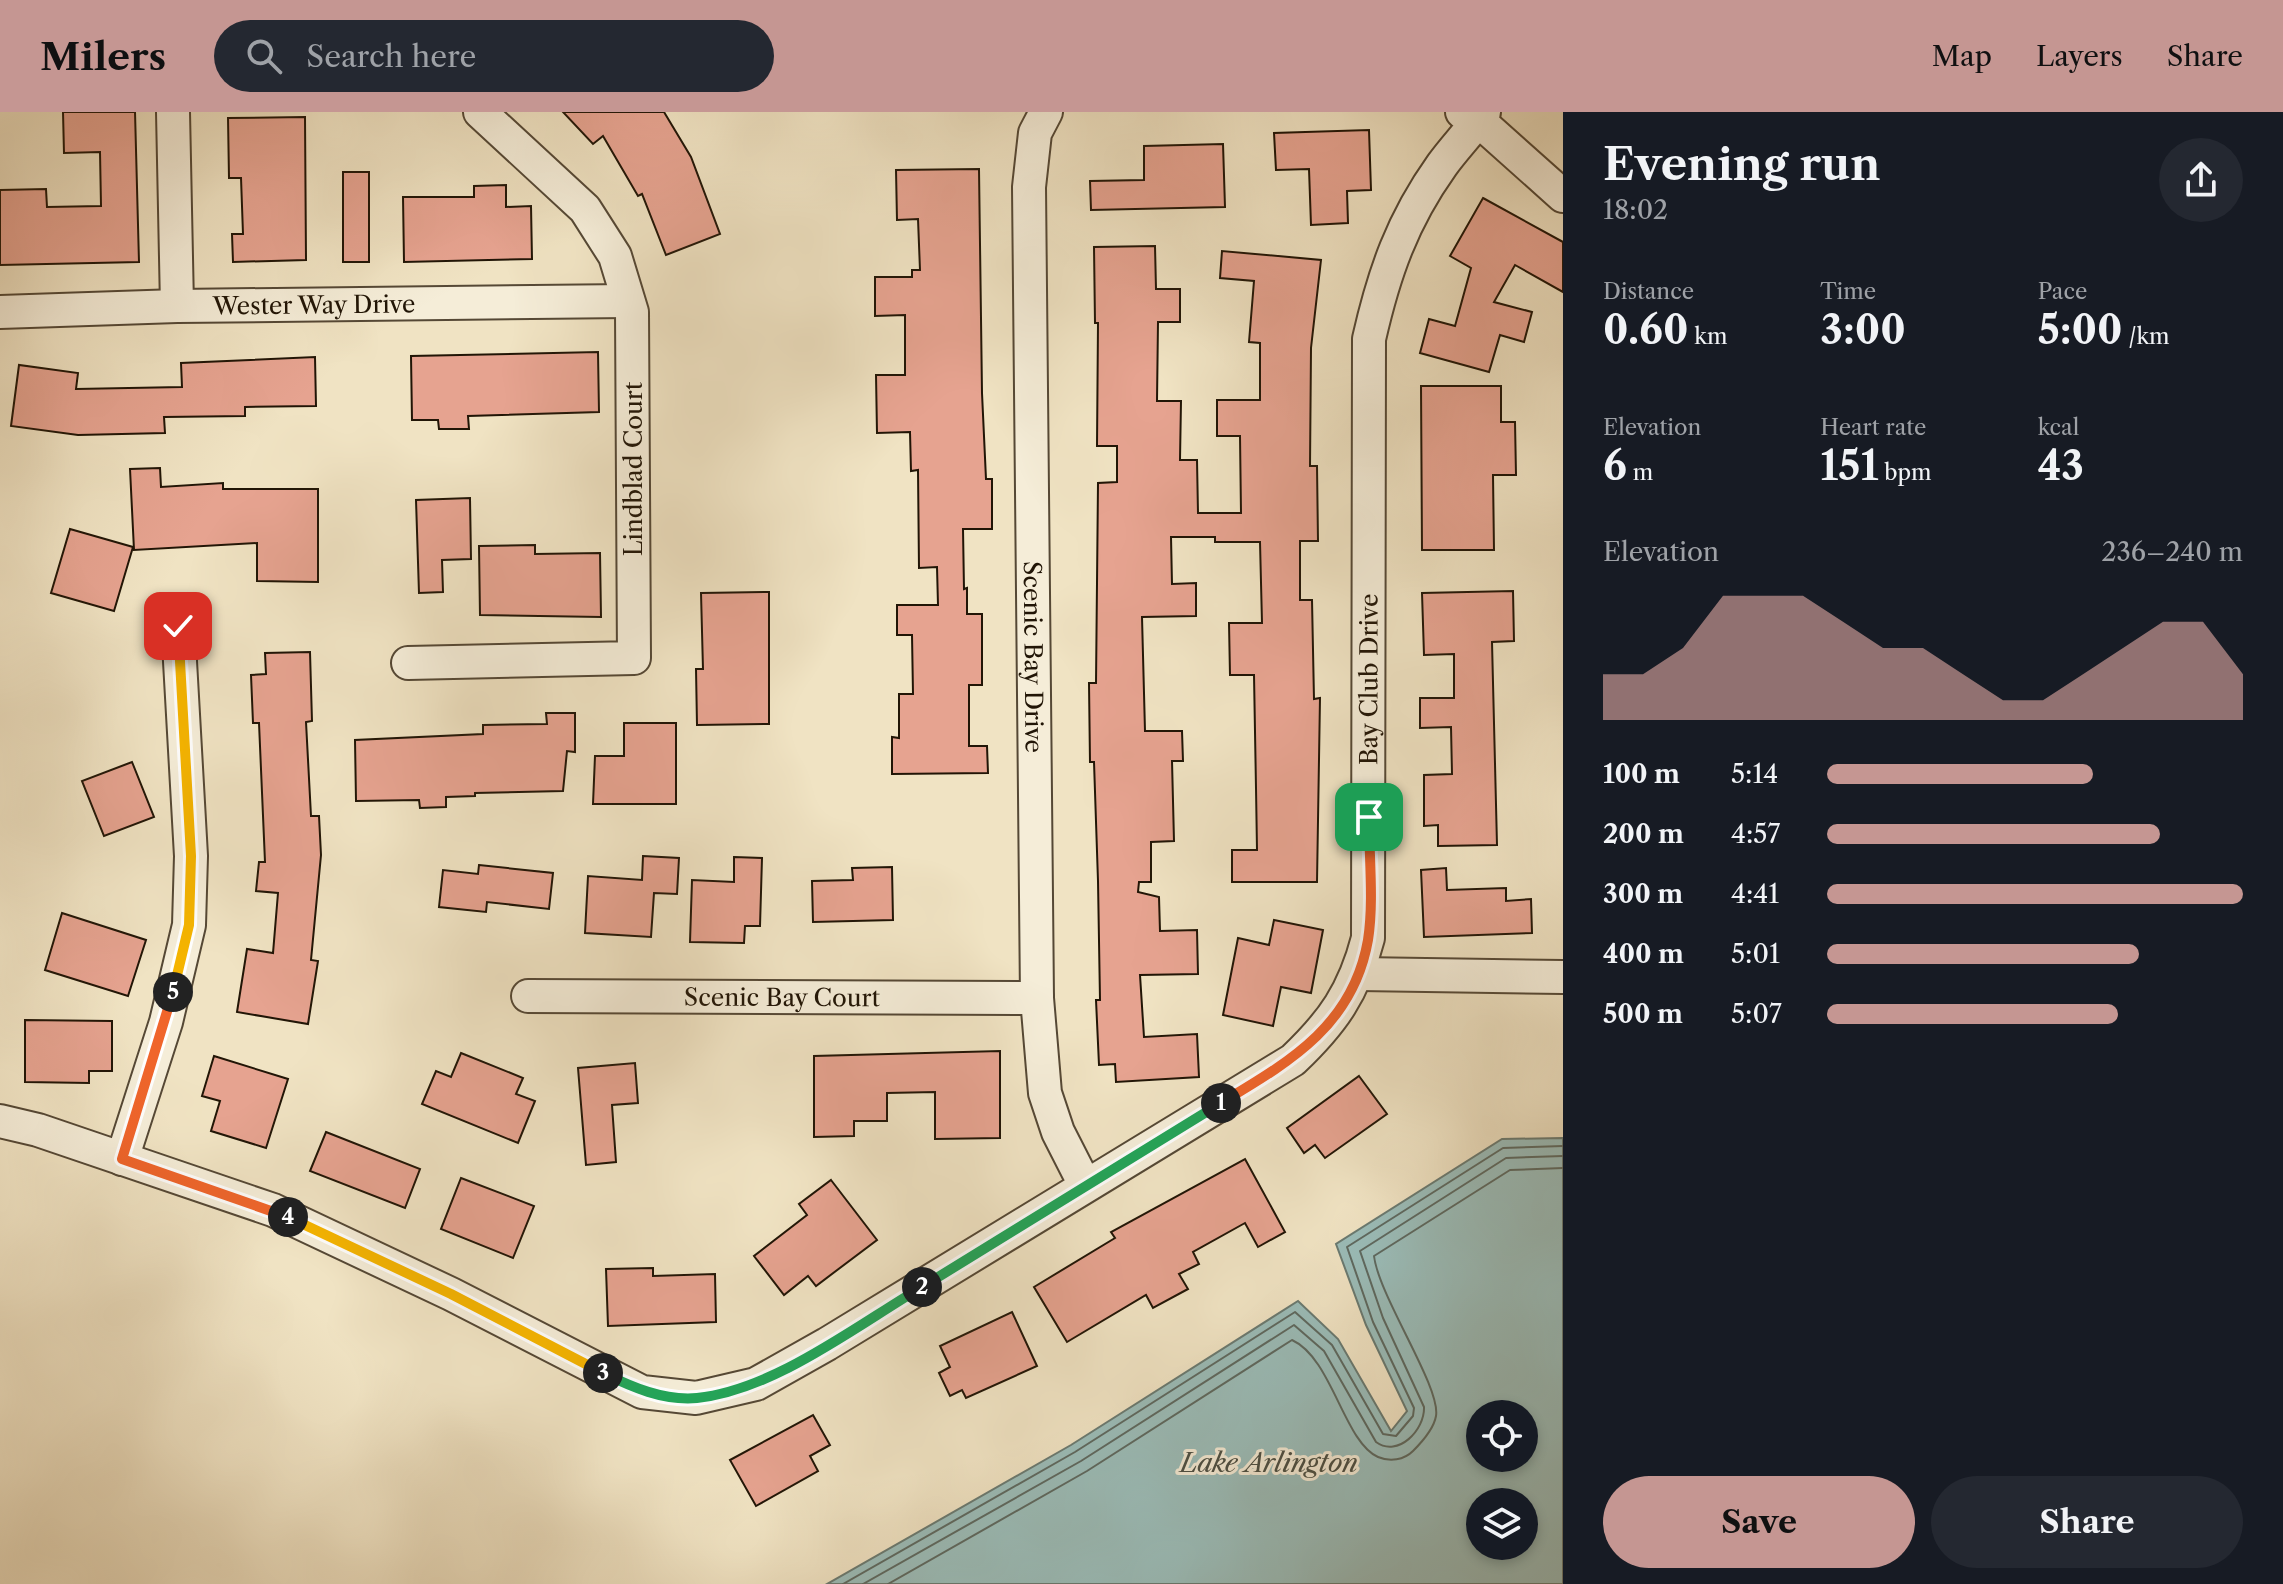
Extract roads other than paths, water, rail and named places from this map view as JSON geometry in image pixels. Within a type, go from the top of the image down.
[{"type":"street","points":[[173,112],[177,306]]},
{"type":"street","name":"Lindblad Court","points":[[408,663],[634,658],[632,312],[615,256],[585,209],[480,112]]},
{"type":"street","points":[[1475,115],[1563,196]]},
{"type":"street","name":"Bay Club Drive","points":[[0,1121],[273,1210],[451,1294],[642,1392],[696,1398],[756,1384],[1293,1060],[1325,1030],[1359,974],[1368,938],[1369,339],[1384,272],[1403,227],[1475,115]]},
{"type":"street","name":"Scenic Bay Drive","points":[[1044,117],[1035,133],[1029,187],[1037,998],[1045,1093],[1058,1132],[1085,1185]]},
{"type":"street","name":"Wester Way Drive","points":[[0,312],[177,306],[628,301]]},
{"type":"street","points":[[122,1159],[166,1022],[189,925],[191,856],[178,626]]},
{"type":"street","points":[[1359,974],[1563,977]]},
{"type":"street","name":"Scenic Bay Court","points":[[528,996],[1037,998]]},
{"type":"water","name":"Lake Arlington","points":[[1563,1138],[1563,1584],[827,1584],[1071,1445],[1298,1301],[1338,1339],[1391,1431],[1407,1411],[1366,1325],[1336,1244],[1502,1139]]}]
